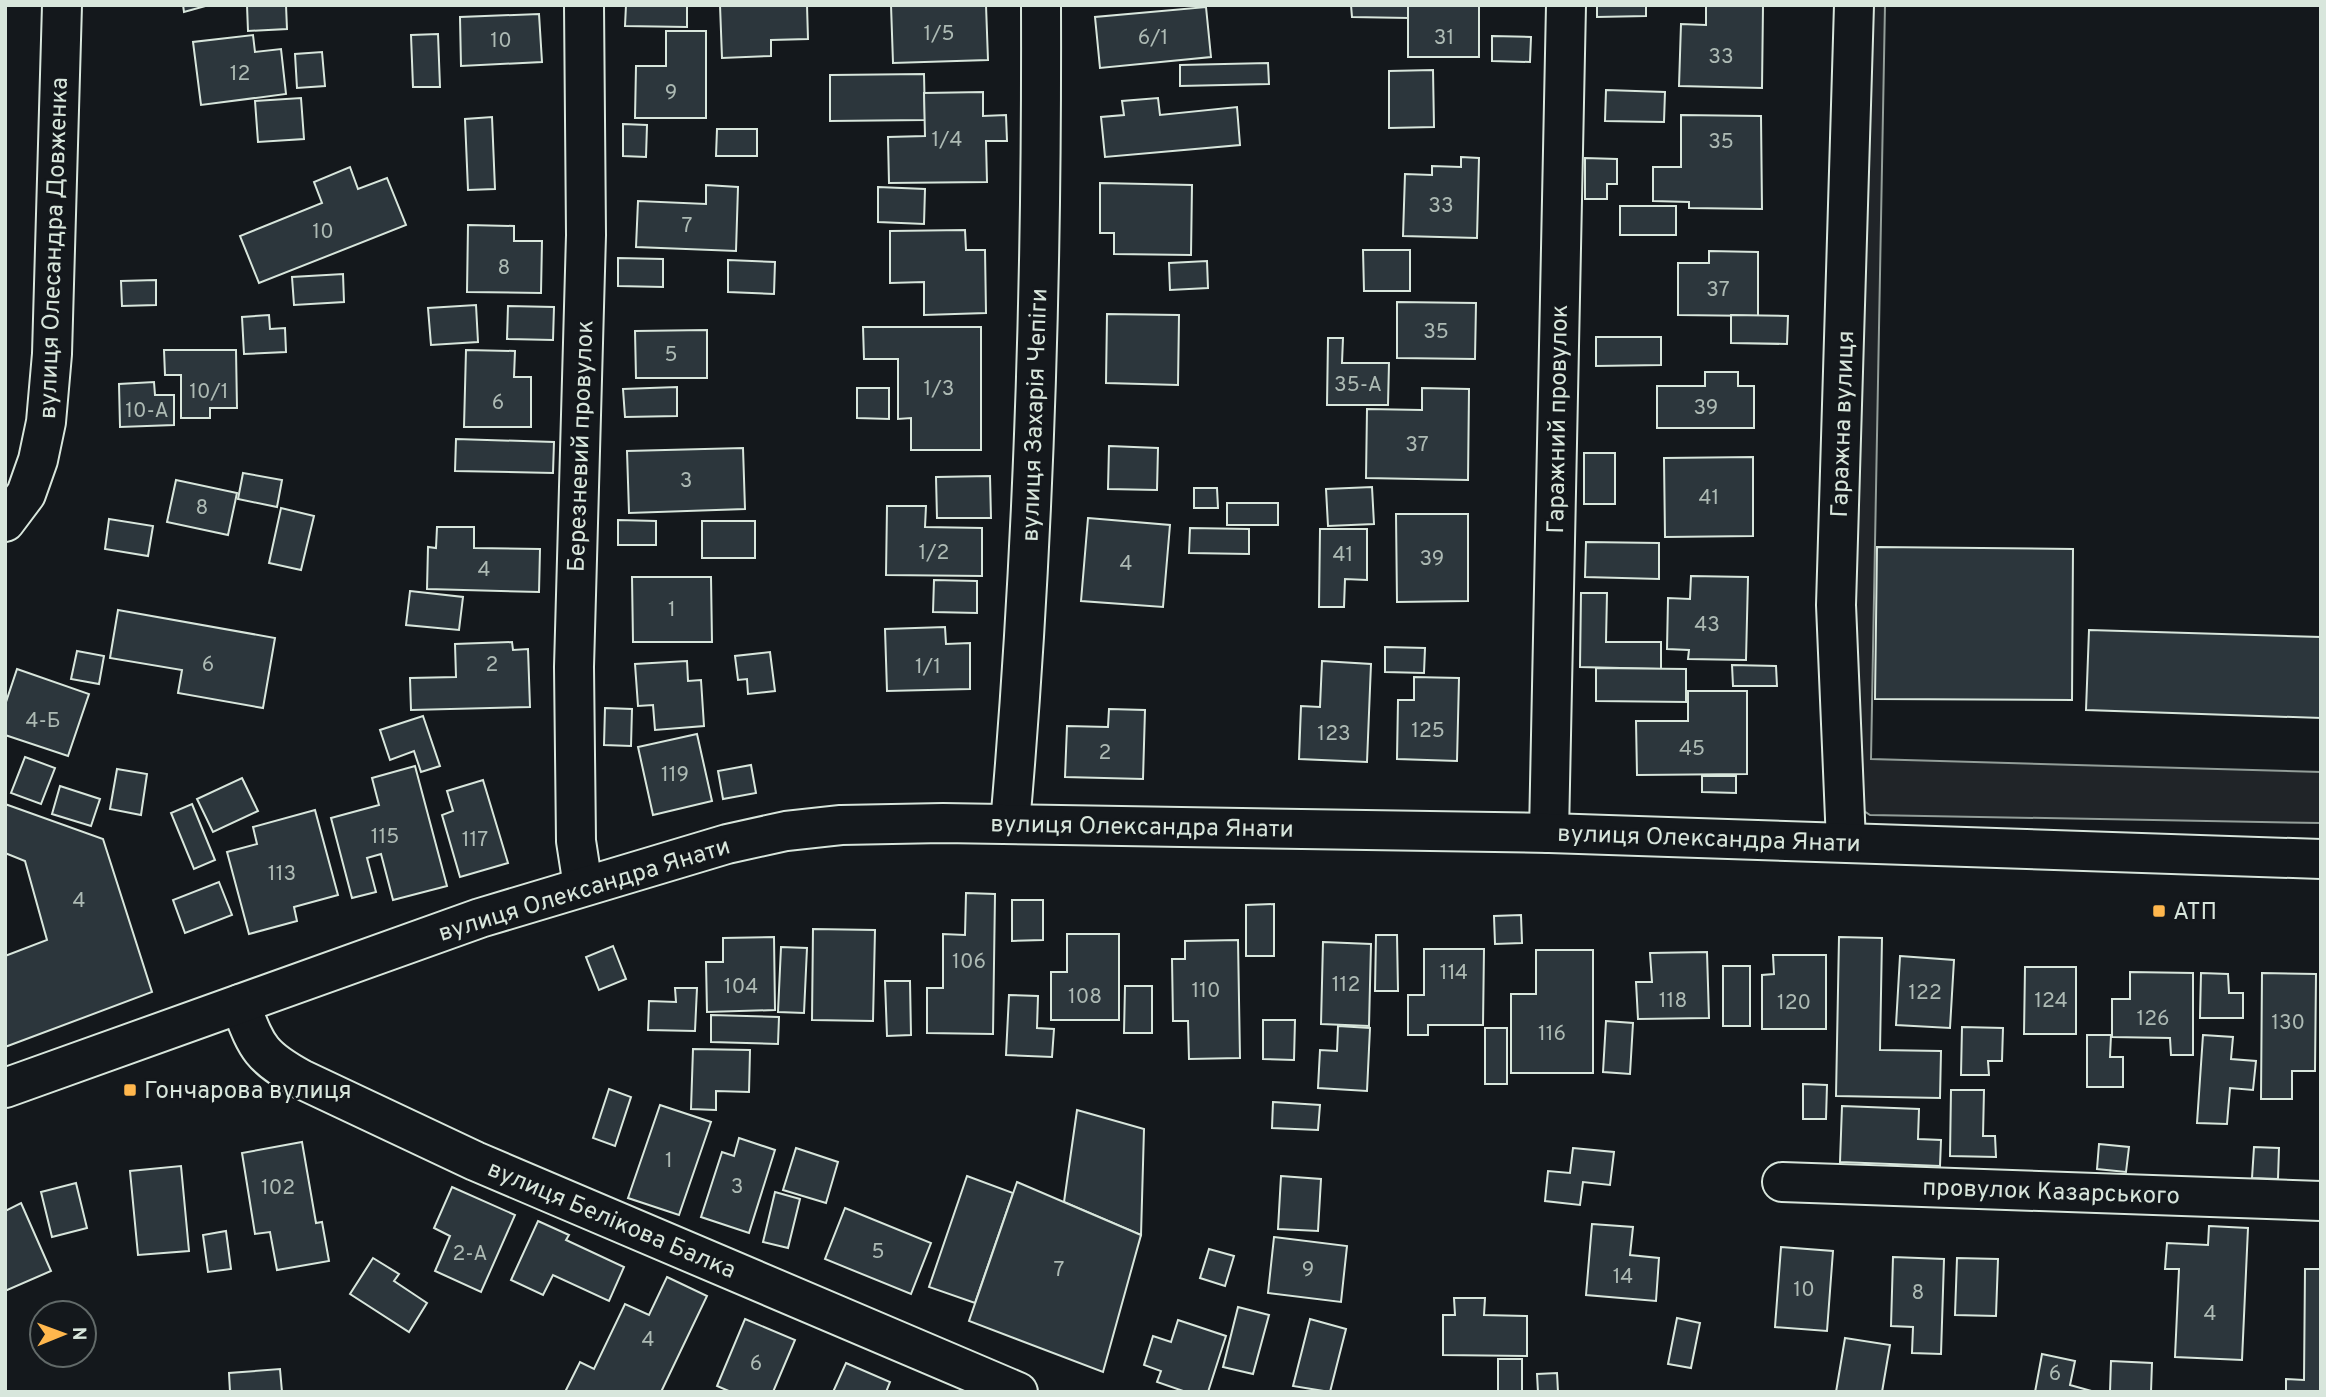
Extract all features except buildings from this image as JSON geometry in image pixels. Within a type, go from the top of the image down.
[{"type":"street","name":"вулиця Олесандра Довженка","points":[[5,522],[26,494],[38,460],[46,422],[52,354],[62,5]]},
{"type":"street","name":"Березневий провулок","points":[[583,886],[576,841],[574,667],[586,234],[584,5]]},
{"type":"street","name":"вулиця Захарія Чепіги","points":[[1010,824],[1034,501],[1042,171],[1041,5]]},
{"type":"street","name":"Гаражний провулок","points":[[1549,834],[1566,5]]},
{"type":"street","name":"Гаражна вулиця","points":[[1846,842],[1836,605],[1854,5]]},
{"type":"street","name":"вулиця Олександра Янати","points":[[5,1088],[480,918],[727,844],[786,831],[841,825],[1010,824],[1549,834],[2321,859]]},
{"type":"street","name":"вулиця Белікова Балка","points":[[240,1004],[257,1046],[274,1065],[301,1079],[475,1161],[1018,1392]]},
{"type":"street","name":"провулок Казарського","points":[[1782,1182],[2321,1201]]},
{"type":"shaded area","points":[[1867,5],[1885,5],[1871,759],[2321,772],[2321,823],[1870,815],[1861,809],[1851,605]]},
{"type":"place","name":"АТП","points":[[2159,911]]},
{"type":"place","name":"Гончарова вулиця","points":[[130,1090]]}]
